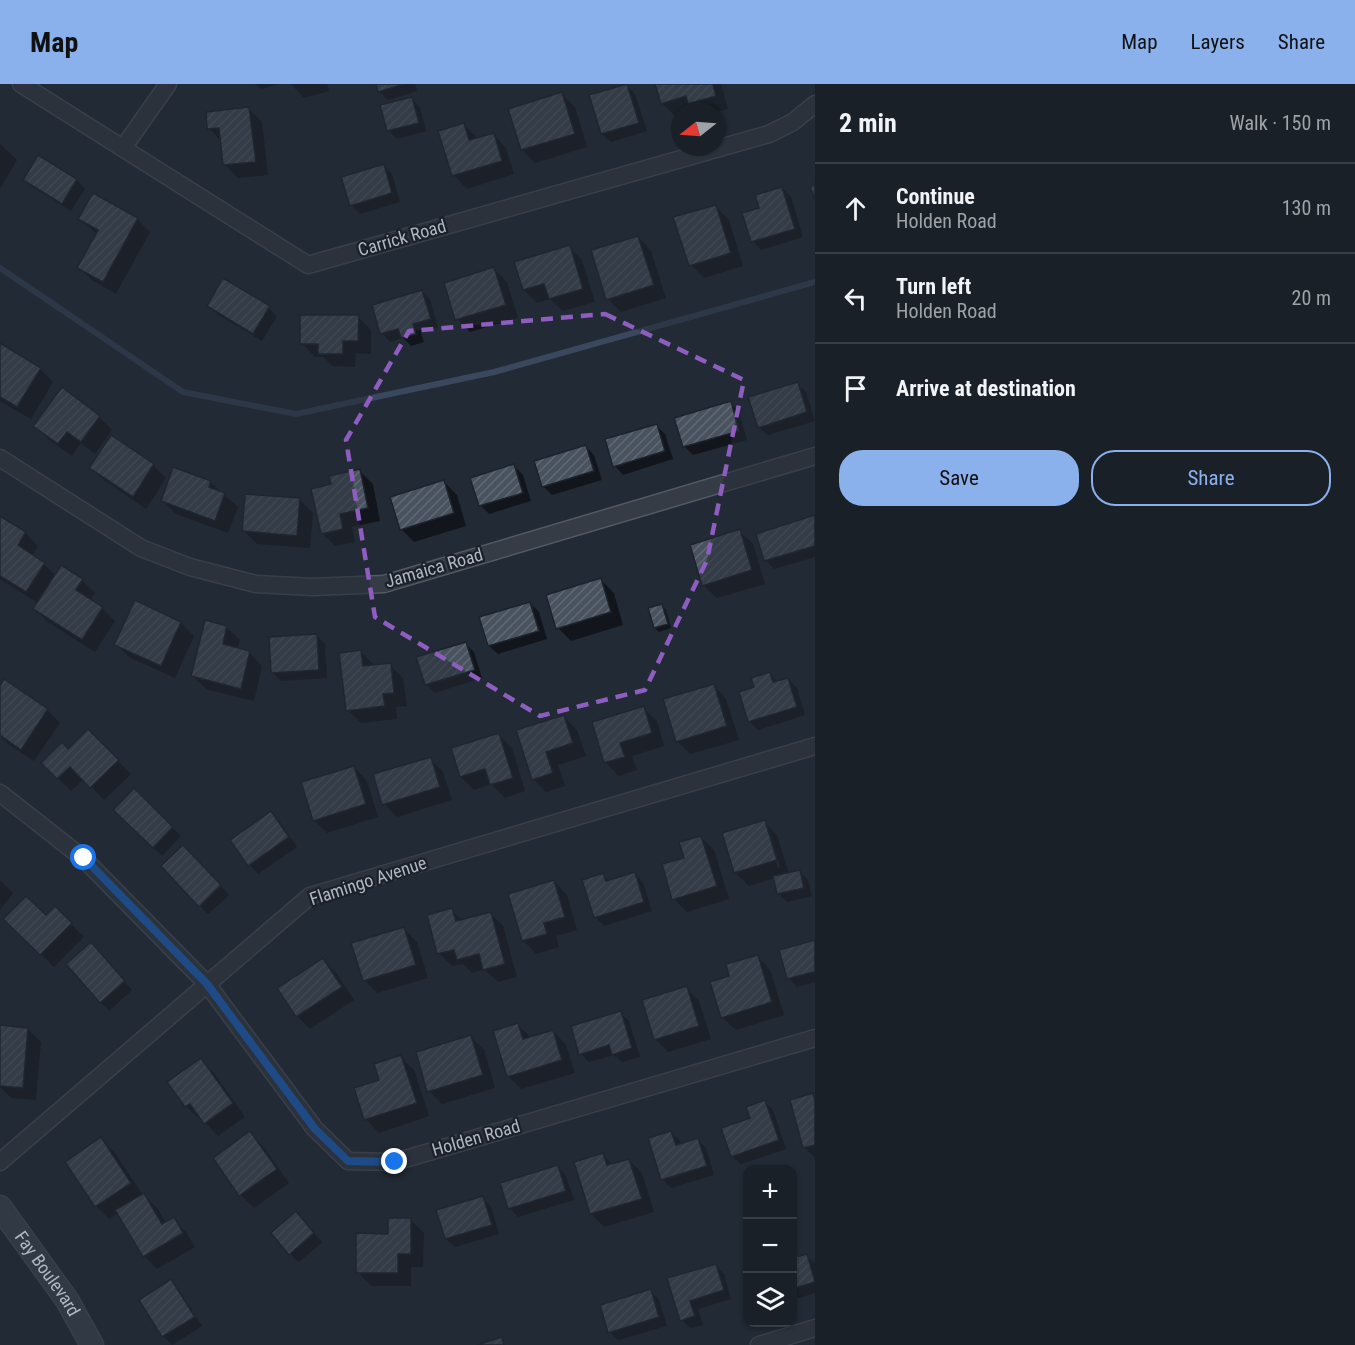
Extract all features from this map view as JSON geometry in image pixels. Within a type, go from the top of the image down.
[{"type":"street","name":"Carrick Road","points":[[21,84],[309,265],[769,134],[793,122],[815,104]]},
{"type":"street","points":[[123,148],[168,84]]},
{"type":"street","name":"Jamaica Road","points":[[0,458],[141,548],[190,567],[256,584],[313,587],[384,584],[815,456]]},
{"type":"street","name":"Flamingo Avenue","points":[[0,1162],[310,896],[815,746]]},
{"type":"street","name":"Holden Road","points":[[0,793],[84,858],[207,984],[315,1129],[348,1161],[395,1162],[815,1038]]},
{"type":"street","name":"Fay Boulevard","points":[[0,1207],[68,1300],[92,1345]]},
{"type":"street","points":[[759,1345],[815,1328]]},
{"type":"highlighted area","points":[[605,314],[744,380],[707,560],[645,690],[540,716],[375,617],[346,440],[409,331]]},
{"type":"building","points":[[376,84],[404,84],[378,92]]},
{"type":"building","points":[[627,84],[639,123],[601,134],[589,95]]},
{"type":"building","points":[[655,84],[713,84],[716,96],[688,102],[686,96],[661,104]]},
{"type":"building","points":[[562,92],[575,134],[521,150],[508,109]]},
{"type":"building","points":[[412,97],[419,123],[387,131],[380,105]]},
{"type":"building","points":[[249,107],[256,162],[223,165],[219,128],[207,129],[206,112]]},
{"type":"building","points":[[464,123],[469,140],[494,133],[502,161],[452,176],[438,131]]},
{"type":"building","points":[[38,155],[77,179],[62,204],[23,180]]},
{"type":"building","points":[[384,164],[392,193],[350,206],[341,177]]},
{"type":"building","points":[[815,184],[815,199],[810,187]]},
{"type":"building","points":[[782,187],[795,229],[751,242],[742,213],[759,208],[755,195]]},
{"type":"building","points":[[93,193],[138,218],[103,282],[77,268],[98,230],[78,219]]},
{"type":"building","points":[[716,205],[731,253],[689,266],[673,217]]},
{"type":"building","points":[[638,236],[654,285],[606,300],[591,250]]},
{"type":"building","points":[[570,245],[583,289],[549,299],[544,284],[523,290],[514,262]]},
{"type":"building","points":[[494,267],[506,305],[455,320],[444,283]]},
{"type":"building","points":[[223,278],[270,306],[253,334],[207,306]]},
{"type":"building","points":[[422,290],[431,319],[413,324],[416,334],[401,338],[398,329],[380,334],[372,305]]},
{"type":"building","points":[[300,315],[359,315],[358,341],[343,341],[343,354],[318,354],[318,344],[300,344]]},
{"type":"building","points":[[0,343],[41,368],[17,407],[0,397]]},
{"type":"building","points":[[798,382],[807,412],[758,428],[748,397]]},
{"type":"building","points":[[62,387],[100,416],[81,442],[67,432],[58,444],[33,426]]},
{"type":"building","points":[[731,401],[739,431],[683,447],[674,418]]},
{"type":"building","points":[[657,424],[665,451],[613,467],[605,439]]},
{"type":"building","points":[[111,435],[154,464],[133,497],[89,468]]},
{"type":"building","points":[[586,445],[594,471],[542,487],[534,461]]},
{"type":"building","points":[[514,464],[523,493],[479,506],[470,478]]},
{"type":"building","points":[[173,467],[211,481],[209,487],[225,493],[215,521],[161,501]]},
{"type":"building","points":[[360,469],[368,508],[340,514],[343,529],[321,534],[311,489],[331,484],[329,476]]},
{"type":"building","points":[[444,480],[454,513],[400,530],[390,497]]},
{"type":"building","points":[[245,494],[300,498],[297,536],[242,531]]},
{"type":"building","points":[[815,515],[815,546],[764,561],[756,534]]},
{"type":"building","points":[[0,516],[26,532],[18,545],[45,563],[26,592],[0,576]]},
{"type":"building","points":[[740,529],[752,570],[702,586],[690,545]]},
{"type":"building","points":[[61,565],[83,579],[76,590],[103,607],[82,640],[33,609]]},
{"type":"building","points":[[601,578],[611,612],[556,629],[546,595]]},
{"type":"building","points":[[135,600],[181,622],[161,666],[114,645]]},
{"type":"building","points":[[530,602],[539,631],[488,646],[479,617]]},
{"type":"building","points":[[662,604],[668,624],[654,628],[648,608]]},
{"type":"building","points":[[205,620],[227,626],[223,644],[250,651],[241,689],[191,676]]},
{"type":"building","points":[[317,634],[319,670],[271,673],[269,637]]},
{"type":"building","points":[[466,642],[475,670],[425,685],[416,657]]},
{"type":"building","points":[[361,650],[363,666],[391,663],[394,693],[383,694],[385,706],[346,711],[339,653]]},
{"type":"building","points":[[770,672],[773,682],[788,678],[797,707],[748,722],[739,692],[754,687],[751,678]]},
{"type":"building","points":[[4,679],[48,709],[21,750],[0,735],[0,686]]},
{"type":"building","points":[[714,684],[727,726],[676,742],[663,699]]},
{"type":"building","points":[[644,706],[652,733],[620,743],[625,757],[604,763],[592,722]]},
{"type":"building","points":[[564,715],[573,743],[546,752],[553,773],[532,780],[516,730]]},
{"type":"building","points":[[88,729],[119,760],[90,788],[70,767],[57,779],[41,763],[62,742],[68,749]]},
{"type":"building","points":[[499,733],[513,778],[490,785],[485,769],[460,777],[451,748]]},
{"type":"building","points":[[431,757],[440,787],[382,805],[373,774]]},
{"type":"building","points":[[354,766],[366,804],[313,821],[301,782]]},
{"type":"building","points":[[134,788],[173,827],[153,848],[113,810]]},
{"type":"building","points":[[271,811],[289,837],[248,866],[230,840]]},
{"type":"building","points":[[765,820],[777,860],[734,873],[722,833]]},
{"type":"building","points":[[701,836],[717,886],[672,900],[662,864],[684,858],[679,842]]},
{"type":"building","points":[[183,845],[221,885],[199,907],[161,866]]},
{"type":"building","points":[[800,870],[804,888],[777,894],[773,876]]},
{"type":"building","points":[[635,872],[644,902],[594,918],[582,880],[603,873],[606,881]]},
{"type":"building","points":[[554,880],[565,917],[544,923],[547,934],[522,941],[508,894]]},
{"type":"building","points":[[26,896],[46,915],[55,906],[72,923],[40,955],[3,919]]},
{"type":"building","points":[[452,908],[456,921],[491,912],[505,964],[483,970],[479,954],[457,960],[454,950],[437,954],[427,915]]},
{"type":"building","points":[[404,927],[416,965],[363,981],[351,943]]},
{"type":"building","points":[[815,940],[815,975],[814,972],[787,979],[779,950]]},
{"type":"building","points":[[91,942],[125,981],[100,1003],[66,964]]},
{"type":"building","points":[[758,955],[772,1002],[721,1018],[710,982],[729,976],[726,964]]},
{"type":"building","points":[[323,958],[342,987],[296,1017],[277,988]]},
{"type":"building","points":[[687,986],[699,1026],[654,1040],[642,1000]]},
{"type":"building","points":[[621,1011],[632,1048],[612,1055],[609,1045],[579,1055],[571,1026]]},
{"type":"building","points":[[518,1023],[523,1039],[553,1030],[562,1060],[507,1077],[493,1031]]},
{"type":"building","points":[[0,1025],[28,1028],[23,1088],[0,1086]]},
{"type":"building","points":[[471,1035],[483,1075],[427,1092],[416,1052]]},
{"type":"building","points":[[401,1055],[417,1103],[364,1120],[354,1088],[379,1080],[374,1064]]},
{"type":"building","points":[[201,1058],[233,1103],[204,1124],[190,1104],[185,1107],[167,1082]]},
{"type":"building","points":[[813,1093],[815,1145],[803,1148],[790,1100]]},
{"type":"building","points":[[765,1100],[779,1140],[731,1157],[721,1128],[750,1118],[746,1107]]},
{"type":"building","points":[[250,1131],[277,1169],[239,1196],[213,1158]]},
{"type":"building","points":[[671,1131],[676,1145],[698,1138],[707,1166],[661,1180],[648,1138]]},
{"type":"building","points":[[101,1137],[131,1183],[95,1207],[65,1162]]},
{"type":"building","points":[[603,1153],[607,1165],[629,1159],[642,1199],[590,1214],[574,1162]]},
{"type":"building","points":[[558,1165],[566,1191],[508,1209],[500,1183]]},
{"type":"building","points":[[144,1193],[162,1224],[174,1217],[183,1233],[143,1257],[115,1210]]},
{"type":"building","points":[[483,1196],[492,1225],[445,1239],[436,1210]]},
{"type":"building","points":[[296,1211],[314,1233],[289,1255],[271,1233]]},
{"type":"building","points":[[388,1218],[411,1218],[411,1254],[398,1254],[398,1273],[356,1273],[356,1233],[388,1234]]},
{"type":"building","points":[[807,1254],[815,1282],[797,1287],[797,1257]]},
{"type":"building","points":[[716,1264],[724,1290],[690,1301],[695,1316],[680,1321],[667,1278]]},
{"type":"building","points":[[171,1279],[195,1317],[162,1337],[139,1300]]},
{"type":"building","points":[[651,1289],[659,1317],[608,1333],[600,1305]]},
{"type":"building","points":[[502,1337],[504,1345],[477,1345]]},
{"type":"waterway","points":[[0,268],[183,392],[296,414],[494,372],[815,282]]},
{"type":"route","points":[[84,858],[207,984],[315,1129],[348,1161],[395,1162]]}]
